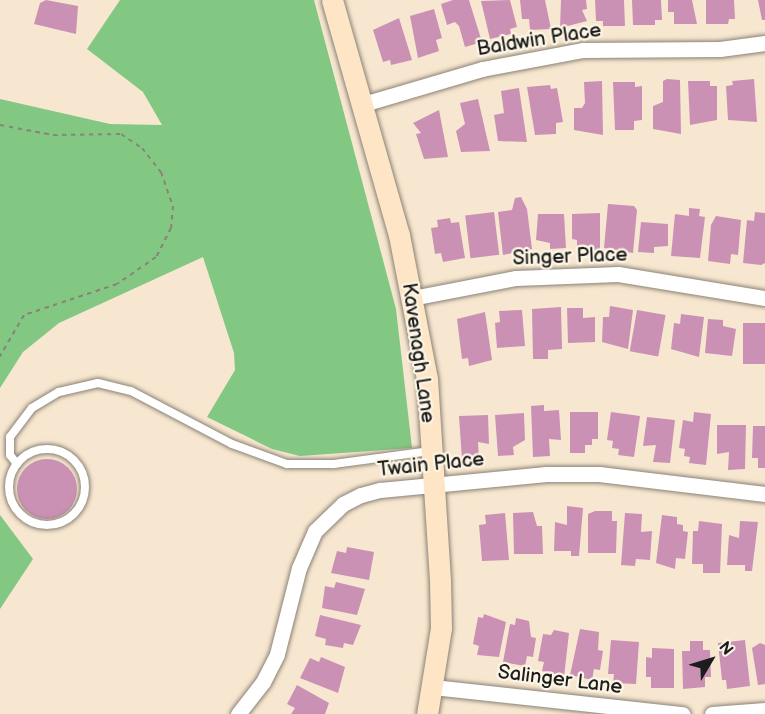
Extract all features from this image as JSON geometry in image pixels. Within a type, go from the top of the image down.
[{"type":"main road","name":"Kavenagh Lane","points":[[332,0],[360,105],[399,235],[427,379],[441,593],[433,687],[428,714]]},
{"type":"street","name":"Baldwin Place","points":[[360,105],[482,69],[583,50],[720,49],[765,43]]},
{"type":"street","name":"Singer Place","points":[[411,298],[516,278],[618,274],[765,298]]},
{"type":"street","name":"Twain Place","points":[[238,714],[263,682],[277,654],[299,568],[315,531],[343,504],[361,495],[546,474],[599,474],[765,494]]},
{"type":"street","name":"Salinger Lane","points":[[433,687],[683,714]]},
{"type":"street","points":[[712,714],[765,710]]},
{"type":"lane","points":[[16,464],[10,454],[10,437],[32,408],[59,392],[98,383],[131,391],[232,444],[287,464],[334,464],[432,451]]},
{"type":"lane","points":[[46,449],[63,452],[76,462],[84,477],[85,494],[78,510],[65,521],[49,525],[32,522],[18,512],[10,497],[10,480],[16,464],[30,453],[46,449]]},
{"type":"path","points":[[0,126],[53,135],[121,134],[142,148],[161,172],[173,206],[171,228],[156,257],[117,284],[24,315],[0,356]]},
{"type":"green space","points":[[120,0],[314,0],[396,309],[412,448],[300,456],[272,449],[207,417],[235,370],[234,353],[203,257],[59,323],[23,352],[0,388],[0,99],[110,124],[162,125],[143,92],[87,49]]},
{"type":"green space","points":[[0,515],[33,559],[0,609]]},
{"type":"building","points":[[46,0],[78,6],[76,34],[34,24],[40,3]]},
{"type":"building","points":[[453,0],[469,0],[482,42],[465,47],[459,26],[455,22],[447,25],[441,4]]},
{"type":"building","points":[[510,0],[517,27],[510,29],[511,34],[490,39],[481,1]]},
{"type":"building","points":[[520,0],[545,0],[551,29],[530,30],[529,19],[522,19]]},
{"type":"building","points":[[561,0],[586,0],[587,9],[582,10],[587,21],[560,28]]},
{"type":"building","points":[[595,0],[624,0],[625,26],[603,26],[603,21],[596,21]]},
{"type":"building","points":[[632,0],[661,0],[662,20],[655,20],[655,25],[633,25]]},
{"type":"building","points":[[668,0],[692,0],[697,24],[674,24],[674,12],[668,12]]},
{"type":"building","points":[[706,0],[734,0],[735,19],[729,19],[728,24],[706,24]]},
{"type":"building","points":[[758,0],[765,0],[765,20],[762,20]]},
{"type":"building","points":[[434,9],[442,38],[436,40],[439,51],[418,58],[410,16]]},
{"type":"building","points":[[399,18],[412,60],[391,65],[390,60],[383,62],[373,30]]},
{"type":"building","points":[[754,79],[757,122],[728,120],[726,86],[733,85],[732,81]]},
{"type":"building","points":[[680,80],[681,134],[653,129],[653,106],[663,102],[663,81]]},
{"type":"building","points":[[602,81],[603,135],[574,130],[574,108],[582,108],[585,103],[584,82]]},
{"type":"building","points":[[688,81],[710,81],[710,86],[717,86],[717,120],[690,125]]},
{"type":"building","points":[[613,82],[635,82],[635,87],[642,86],[642,120],[634,121],[634,130],[615,130]]},
{"type":"building","points":[[550,85],[551,89],[557,88],[563,122],[556,123],[556,134],[535,135],[527,87]]},
{"type":"building","points":[[519,88],[527,142],[498,141],[494,115],[504,113],[501,91]]},
{"type":"building","points":[[478,99],[490,151],[461,152],[456,131],[465,124],[460,103]]},
{"type":"building","points":[[439,110],[448,157],[424,159],[416,134],[421,133],[413,123]]},
{"type":"building","points":[[521,197],[527,209],[532,249],[503,255],[498,212],[512,210],[515,198]]},
{"type":"building","points":[[608,204],[634,206],[637,210],[633,253],[604,248]]},
{"type":"building","points":[[689,208],[700,209],[699,216],[705,217],[700,258],[671,256],[675,214],[689,216]]},
{"type":"building","points":[[494,212],[499,255],[470,258],[465,216]]},
{"type":"building","points":[[755,212],[765,213],[765,263],[761,265],[743,263],[747,220],[754,221]]},
{"type":"building","points":[[600,213],[600,250],[577,250],[577,240],[572,239],[572,214]]},
{"type":"building","points":[[538,214],[564,214],[566,248],[550,249],[550,243],[536,240]]},
{"type":"building","points":[[716,216],[741,220],[738,255],[731,254],[730,264],[708,261],[711,225]]},
{"type":"building","points":[[450,218],[451,223],[459,222],[465,258],[443,262],[441,253],[435,254],[431,228],[438,227],[437,220]]},
{"type":"building","points":[[641,222],[668,224],[668,246],[654,247],[654,253],[638,252]]},
{"type":"building","points":[[610,306],[633,310],[628,349],[602,342],[603,317],[609,317]]},
{"type":"building","points":[[561,307],[562,349],[548,350],[548,359],[533,359],[532,309]]},
{"type":"building","points":[[567,308],[583,308],[583,318],[595,317],[595,342],[568,343]]},
{"type":"building","points":[[522,310],[525,346],[497,348],[495,323],[500,322],[499,311]]},
{"type":"building","points":[[637,310],[666,315],[658,356],[630,351]]},
{"type":"building","points":[[485,312],[492,360],[469,366],[468,358],[462,359],[457,319]]},
{"type":"building","points":[[681,314],[704,317],[699,357],[671,349],[674,323],[680,324]]},
{"type":"building","points":[[708,319],[723,320],[723,326],[736,329],[732,356],[705,353]]},
{"type":"building","points":[[743,323],[765,323],[765,364],[743,364]]},
{"type":"building","points":[[544,405],[544,411],[559,410],[561,440],[549,439],[550,456],[533,457],[531,406]]},
{"type":"building","points":[[570,412],[598,412],[598,439],[592,439],[592,445],[585,445],[585,453],[570,453]]},
{"type":"building","points":[[611,412],[640,416],[634,457],[618,455],[619,449],[612,448],[613,441],[607,440]]},
{"type":"building","points":[[694,412],[711,414],[706,465],[689,463],[690,457],[684,456],[685,449],[679,448],[683,420],[693,422]]},
{"type":"building","points":[[524,413],[525,440],[513,447],[514,455],[498,456],[495,415]]},
{"type":"building","points":[[488,415],[489,444],[478,442],[479,460],[462,460],[459,416]]},
{"type":"building","points":[[647,417],[675,420],[670,463],[653,462],[656,445],[643,446]]},
{"type":"building","points":[[717,425],[746,425],[745,469],[728,470],[729,452],[717,454]]},
{"type":"building","points":[[753,426],[765,426],[765,468],[758,468],[758,458],[752,458]]},
{"type":"building","points":[[41,459],[53,459],[64,464],[72,472],[77,489],[75,501],[64,514],[53,519],[41,519],[30,514],[22,506],[17,495],[17,483],[22,472],[30,464]]},
{"type":"building","points":[[567,506],[583,508],[579,556],[571,556],[571,551],[554,551],[555,522],[567,525]]},
{"type":"building","points":[[595,511],[612,511],[612,521],[617,521],[616,553],[588,553],[588,514]]},
{"type":"building","points":[[533,512],[537,526],[542,526],[543,554],[514,554],[513,513]]},
{"type":"building","points":[[505,513],[509,560],[482,561],[479,525],[486,524],[485,515]]},
{"type":"building","points":[[625,513],[642,514],[641,532],[652,531],[650,560],[636,559],[635,566],[621,565]]},
{"type":"building","points":[[662,515],[677,517],[677,524],[683,525],[683,531],[688,532],[685,559],[676,558],[675,569],[656,563]]},
{"type":"building","points":[[699,521],[722,524],[720,573],[703,573],[703,564],[692,564],[693,531],[698,531]]},
{"type":"building","points":[[740,521],[758,522],[752,571],[745,571],[745,565],[727,565],[729,535],[739,538]]},
{"type":"building","points":[[347,547],[374,552],[369,580],[331,573],[337,551],[346,553]]},
{"type":"building","points":[[336,582],[365,589],[357,615],[322,608],[325,586],[334,588]]},
{"type":"building","points":[[484,614],[506,622],[499,657],[477,655],[479,646],[473,644],[478,617],[483,618]]},
{"type":"building","points":[[320,615],[361,625],[353,645],[344,643],[343,648],[325,645],[326,639],[315,636]]},
{"type":"building","points":[[516,618],[529,621],[531,637],[536,638],[533,657],[527,656],[525,666],[503,662],[510,624],[515,625]]},
{"type":"building","points":[[580,629],[599,632],[598,650],[603,651],[600,670],[594,669],[592,680],[570,675]]},
{"type":"building","points":[[554,630],[569,633],[564,677],[542,671],[544,662],[538,661],[543,634],[551,635]]},
{"type":"building","points":[[611,640],[639,642],[636,684],[613,683],[614,674],[608,674]]},
{"type":"building","points":[[745,640],[750,686],[727,689],[726,680],[722,680],[718,643]]},
{"type":"building","points":[[690,641],[703,641],[703,650],[710,650],[711,677],[705,677],[705,687],[683,689],[682,651],[690,651]]},
{"type":"building","points":[[760,643],[765,645],[765,684],[758,685],[752,648]]},
{"type":"building","points":[[652,648],[674,649],[674,688],[651,688],[651,677],[646,677],[646,657],[652,658]]},
{"type":"building","points":[[321,657],[345,667],[338,693],[300,678],[310,658],[319,662]]},
{"type":"building","points":[[297,685],[329,703],[325,714],[291,714],[295,708],[287,704]]}]
